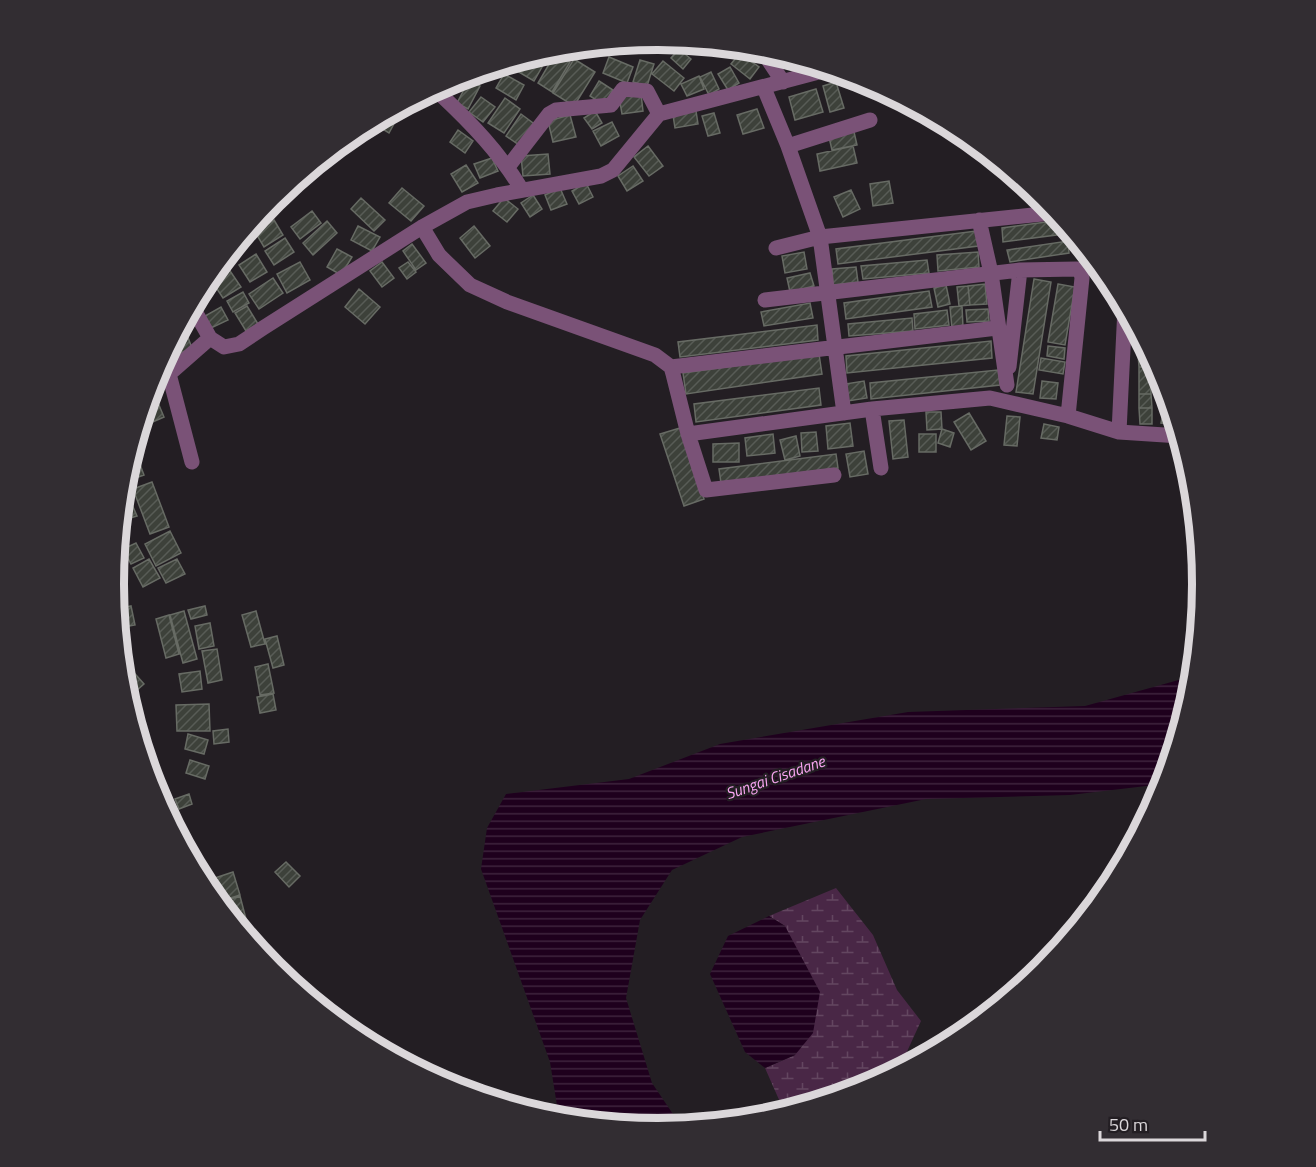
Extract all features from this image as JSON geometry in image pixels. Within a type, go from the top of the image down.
[{"type":"street","points":[[770,62],[783,82]]},
{"type":"street","points":[[197,315],[210,338],[224,347],[239,345],[262,328],[422,227],[466,202],[601,176],[621,160],[659,114],[814,73]]},
{"type":"street","points":[[764,88],[788,146],[820,237],[844,413]]},
{"type":"street","points":[[508,167],[549,114],[556,110],[611,105],[623,89],[648,92],[659,114]]},
{"type":"street","points":[[442,96],[481,135],[508,167],[522,190]]},
{"type":"street","points":[[788,146],[870,120]]},
{"type":"street","points":[[776,248],[820,237],[1043,214]]},
{"type":"street","points":[[979,220],[991,273],[1005,392]]},
{"type":"street","points":[[422,227],[439,255],[470,285],[507,302],[655,355],[670,367],[706,490],[834,475]]},
{"type":"street","points":[[765,300],[991,273],[1073,268],[1081,273],[1068,416]]},
{"type":"street","points":[[1005,392],[1020,270]]},
{"type":"street","points":[[1119,432],[1124,324]]},
{"type":"street","points":[[670,367],[998,328]]},
{"type":"street","points":[[166,376],[210,338]]},
{"type":"street","points":[[169,374],[192,462]]},
{"type":"street","points":[[688,434],[872,409],[990,398],[1005,392],[1119,432],[1171,435]]},
{"type":"street","points":[[872,409],[881,468]]},
{"type":"green space","points":[[836,888],[873,935],[897,990],[921,1021],[905,1056],[830,1089],[780,1103],[765,1068],[795,1055],[785,926],[769,916]]},
{"type":"water","name":"Sungai Cisadane","points":[[1183,679],[1174,722],[1152,785],[1070,795],[926,799],[742,837],[672,870],[640,920],[626,998],[652,1083],[675,1117],[623,1116],[557,1108],[550,1062],[481,869],[487,828],[506,794],[629,779],[720,744],[908,712],[1085,706]]},
{"type":"water","points":[[769,916],[785,926],[820,992],[813,1033],[795,1055],[765,1068],[745,1052],[710,974],[728,936]]},
{"type":"building","points":[[678,51],[681,51],[691,59],[683,69],[671,58]]},
{"type":"building","points":[[738,56],[746,57],[759,67],[750,79],[731,64]]},
{"type":"building","points":[[609,57],[633,67],[627,83],[603,73]]},
{"type":"building","points":[[745,57],[756,59],[753,63]]},
{"type":"building","points":[[563,58],[570,62],[552,92],[538,83],[551,61]]},
{"type":"building","points":[[574,59],[595,72],[574,106],[553,93]]},
{"type":"building","points":[[640,60],[654,64],[647,86],[633,82]]},
{"type":"building","points":[[663,61],[684,78],[674,91],[652,74]]},
{"type":"building","points":[[545,62],[534,81],[517,71],[519,68]]},
{"type":"building","points":[[730,67],[739,83],[728,90],[718,74]]},
{"type":"building","points":[[711,72],[719,89],[709,95],[700,77]]},
{"type":"building","points":[[504,74],[524,85],[516,100],[496,88]]},
{"type":"building","points":[[699,76],[704,89],[687,96],[681,84]]},
{"type":"building","points":[[599,81],[613,90],[604,105],[590,96]]},
{"type":"building","points":[[836,82],[844,108],[830,112],[823,86]]},
{"type":"building","points":[[474,83],[480,86],[468,109],[457,103],[466,85]]},
{"type":"building","points":[[816,89],[823,112],[795,120],[789,97]]},
{"type":"building","points":[[641,94],[643,111],[622,114],[619,97]]},
{"type":"building","points":[[481,97],[495,107],[483,122],[469,112]]},
{"type":"building","points":[[505,98],[520,109],[504,133],[488,123]]},
{"type":"building","points":[[757,109],[764,128],[743,134],[737,115]]},
{"type":"building","points":[[595,111],[602,123],[592,129],[584,118]]},
{"type":"building","points":[[696,111],[698,124],[675,128],[673,115]]},
{"type":"building","points":[[714,113],[720,133],[708,136],[702,116]]},
{"type":"building","points":[[521,114],[537,126],[522,147],[506,136]]},
{"type":"building","points":[[570,115],[576,137],[553,142],[548,121]]},
{"type":"building","points":[[395,119],[396,120],[389,133],[380,128]]},
{"type":"building","points":[[612,122],[619,136],[601,146],[593,131]]},
{"type":"building","points":[[458,130],[473,141],[465,153],[450,142]]},
{"type":"building","points":[[854,132],[857,145],[832,150],[829,137]]},
{"type":"building","points":[[648,146],[663,166],[649,176],[634,157]]},
{"type":"building","points":[[853,146],[857,163],[820,171],[817,154]]},
{"type":"building","points":[[548,154],[550,174],[523,176],[521,156]]},
{"type":"building","points":[[492,158],[498,171],[480,178],[474,164]]},
{"type":"building","points":[[466,165],[478,183],[462,192],[451,174]]},
{"type":"building","points":[[633,166],[643,181],[627,191],[618,176]]},
{"type":"building","points":[[889,181],[893,203],[873,206],[870,184]]},
{"type":"building","points":[[586,183],[593,197],[579,204],[572,191]]},
{"type":"building","points":[[402,188],[424,206],[411,221],[389,203]]},
{"type":"building","points":[[560,188],[567,204],[551,210],[545,195]]},
{"type":"building","points":[[851,190],[860,209],[843,217],[834,197]]},
{"type":"building","points":[[533,195],[542,209],[530,217],[521,203]]},
{"type":"building","points":[[361,198],[385,220],[374,231],[351,209]]},
{"type":"building","points":[[504,198],[518,209],[507,222],[493,211]]},
{"type":"building","points":[[312,211],[321,223],[300,239],[291,227]]},
{"type":"building","points":[[274,220],[283,235],[264,247],[255,233]]},
{"type":"building","points":[[327,221],[337,233],[313,255],[303,243]]},
{"type":"building","points":[[1050,221],[1062,234],[1003,242],[1002,228]]},
{"type":"building","points":[[358,226],[380,237],[372,251],[351,240]]},
{"type":"building","points":[[474,226],[490,246],[475,258],[460,238]]},
{"type":"building","points":[[976,231],[978,246],[838,264],[836,249]]},
{"type":"building","points":[[251,238],[252,239],[232,263],[234,258]]},
{"type":"building","points":[[285,238],[294,252],[274,265],[265,251]]},
{"type":"building","points":[[1068,241],[1069,253],[1010,262],[1007,250]]},
{"type":"building","points":[[412,244],[426,263],[416,270],[403,251]]},
{"type":"building","points":[[337,249],[352,257],[341,275],[327,267]]},
{"type":"building","points":[[804,252],[807,269],[785,273],[782,256]]},
{"type":"building","points":[[978,252],[979,267],[938,271],[937,255]]},
{"type":"building","points":[[256,254],[267,272],[250,282],[239,265]]},
{"type":"building","points":[[927,260],[929,273],[863,279],[861,266]]},
{"type":"building","points":[[300,262],[310,280],[287,293],[277,274]]},
{"type":"building","points":[[382,262],[394,278],[382,287],[370,271]]},
{"type":"building","points":[[408,262],[416,272],[407,279],[399,268]]},
{"type":"building","points":[[228,267],[241,287],[223,298],[215,286]]},
{"type":"building","points":[[856,267],[858,282],[833,285],[832,269]]},
{"type":"building","points":[[810,273],[814,286],[790,292],[787,278]]},
{"type":"building","points":[[273,278],[283,293],[259,309],[249,294]]},
{"type":"building","points":[[1034,279],[1051,282],[1033,394],[1016,392]]},
{"type":"building","points":[[985,284],[987,304],[970,305],[968,286]]},
{"type":"building","points":[[1058,284],[1075,287],[1065,345],[1048,342]]},
{"type":"building","points":[[946,285],[950,304],[938,307],[934,288]]},
{"type":"building","points":[[968,286],[970,305],[959,306],[957,287]]},
{"type":"building","points":[[359,289],[380,307],[365,324],[345,307]]},
{"type":"building","points":[[929,291],[932,307],[846,319],[844,303]]},
{"type":"building","points":[[243,292],[249,303],[233,312],[227,301]]},
{"type":"building","points":[[810,303],[813,318],[764,326],[761,312]]},
{"type":"building","points":[[247,306],[258,324],[246,331],[235,313]]},
{"type":"building","points":[[962,306],[963,327],[952,328],[950,307]]},
{"type":"building","points":[[221,307],[228,320],[211,328],[205,316]]},
{"type":"building","points":[[988,309],[989,321],[967,322],[966,310]]},
{"type":"building","points":[[947,310],[949,325],[915,329],[914,314]]},
{"type":"building","points":[[912,318],[913,331],[849,336],[848,324]]},
{"type":"building","points":[[817,325],[818,340],[680,357],[678,342]]},
{"type":"building","points":[[187,335],[192,348],[175,355],[179,347]]},
{"type":"building","points":[[991,341],[992,358],[847,373],[846,356]]},
{"type":"building","points":[[1048,346],[1065,348],[1064,359],[1047,356]]},
{"type":"building","points":[[1138,353],[1146,367],[1139,367]]},
{"type":"building","points":[[819,354],[822,374],[686,394],[683,373]]},
{"type":"building","points":[[1041,358],[1065,362],[1063,374],[1039,370]]},
{"type":"building","points":[[1139,367],[1146,367],[1151,379],[1151,394],[1139,394]]},
{"type":"building","points":[[998,370],[1000,385],[871,399],[870,383]]},
{"type":"building","points":[[864,381],[867,398],[848,401],[845,384]]},
{"type":"building","points":[[1042,381],[1058,383],[1056,399],[1040,398]]},
{"type":"building","points":[[819,388],[821,405],[696,422],[694,404]]},
{"type":"building","points":[[1139,394],[1151,394],[1152,408],[1139,408]]},
{"type":"building","points":[[157,400],[164,417],[148,424]]},
{"type":"building","points":[[1139,408],[1152,408],[1152,424],[1140,424]]},
{"type":"building","points":[[926,412],[941,412],[942,429],[927,430]]},
{"type":"building","points":[[969,413],[986,441],[971,450],[954,422]]},
{"type":"building","points":[[1163,413],[1164,413],[1168,424],[1161,423]]},
{"type":"building","points":[[1007,416],[1020,417],[1017,446],[1004,445]]},
{"type":"building","points":[[904,420],[908,457],[893,459],[889,421]]},
{"type":"building","points":[[850,423],[853,446],[828,449],[826,426]]},
{"type":"building","points":[[1044,424],[1059,427],[1057,440],[1041,438]]},
{"type":"building","points":[[680,428],[704,499],[684,506],[660,434]]},
{"type":"building","points":[[942,429],[954,433],[950,447],[938,443]]},
{"type":"building","points":[[816,432],[818,451],[802,452],[801,433]]},
{"type":"building","points":[[773,434],[775,453],[747,456],[745,438]]},
{"type":"building","points":[[919,434],[936,434],[936,452],[919,452]]},
{"type":"building","points":[[796,436],[800,456],[785,460],[780,440]]},
{"type":"building","points":[[739,443],[739,462],[713,462],[713,444]]},
{"type":"building","points":[[864,451],[868,474],[850,477],[846,454]]},
{"type":"building","points":[[836,454],[838,468],[721,483],[719,469]]},
{"type":"building","points":[[138,462],[144,475],[134,478]]},
{"type":"building","points":[[152,482],[169,527],[150,534],[133,489]]},
{"type":"building","points":[[131,502],[137,516],[128,519]]},
{"type":"building","points":[[170,531],[181,553],[156,566],[145,544]]},
{"type":"building","points":[[136,543],[144,558],[131,564],[125,548]]},
{"type":"building","points":[[149,559],[160,578],[143,587],[133,568]]},
{"type":"building","points":[[177,559],[185,574],[166,583],[158,568]]},
{"type":"building","points":[[131,606],[135,625],[126,627],[125,607]]},
{"type":"building","points":[[205,606],[207,615],[191,619],[188,610]]},
{"type":"building","points":[[184,611],[197,659],[183,663],[170,615]]},
{"type":"building","points":[[256,611],[265,644],[251,647],[242,615]]},
{"type":"building","points":[[169,615],[179,654],[166,658],[156,619]]},
{"type":"building","points":[[210,623],[214,646],[199,649],[195,626]]},
{"type":"building","points":[[277,636],[284,665],[273,668],[265,639]]},
{"type":"building","points":[[217,649],[222,680],[208,683],[202,651]]},
{"type":"building","points":[[268,664],[274,693],[260,695],[255,667]]},
{"type":"building","points":[[131,670],[144,684],[135,692]]},
{"type":"building","points":[[200,671],[202,689],[182,692],[179,674]]},
{"type":"building","points":[[273,694],[276,710],[260,713],[257,697]]},
{"type":"building","points":[[209,704],[210,731],[177,731],[176,705]]},
{"type":"building","points":[[228,729],[229,742],[214,744],[213,731]]},
{"type":"building","points":[[188,734],[208,740],[204,754],[185,749]]},
{"type":"building","points":[[190,760],[209,766],[205,779],[186,773]]},
{"type":"building","points":[[189,794],[192,804],[179,809],[175,799]]},
{"type":"building","points":[[286,862],[300,876],[289,887],[275,872]]},
{"type":"building","points":[[233,872],[240,895],[227,899],[213,879]]},
{"type":"building","points":[[240,896],[246,919],[243,920],[228,900]]}]
